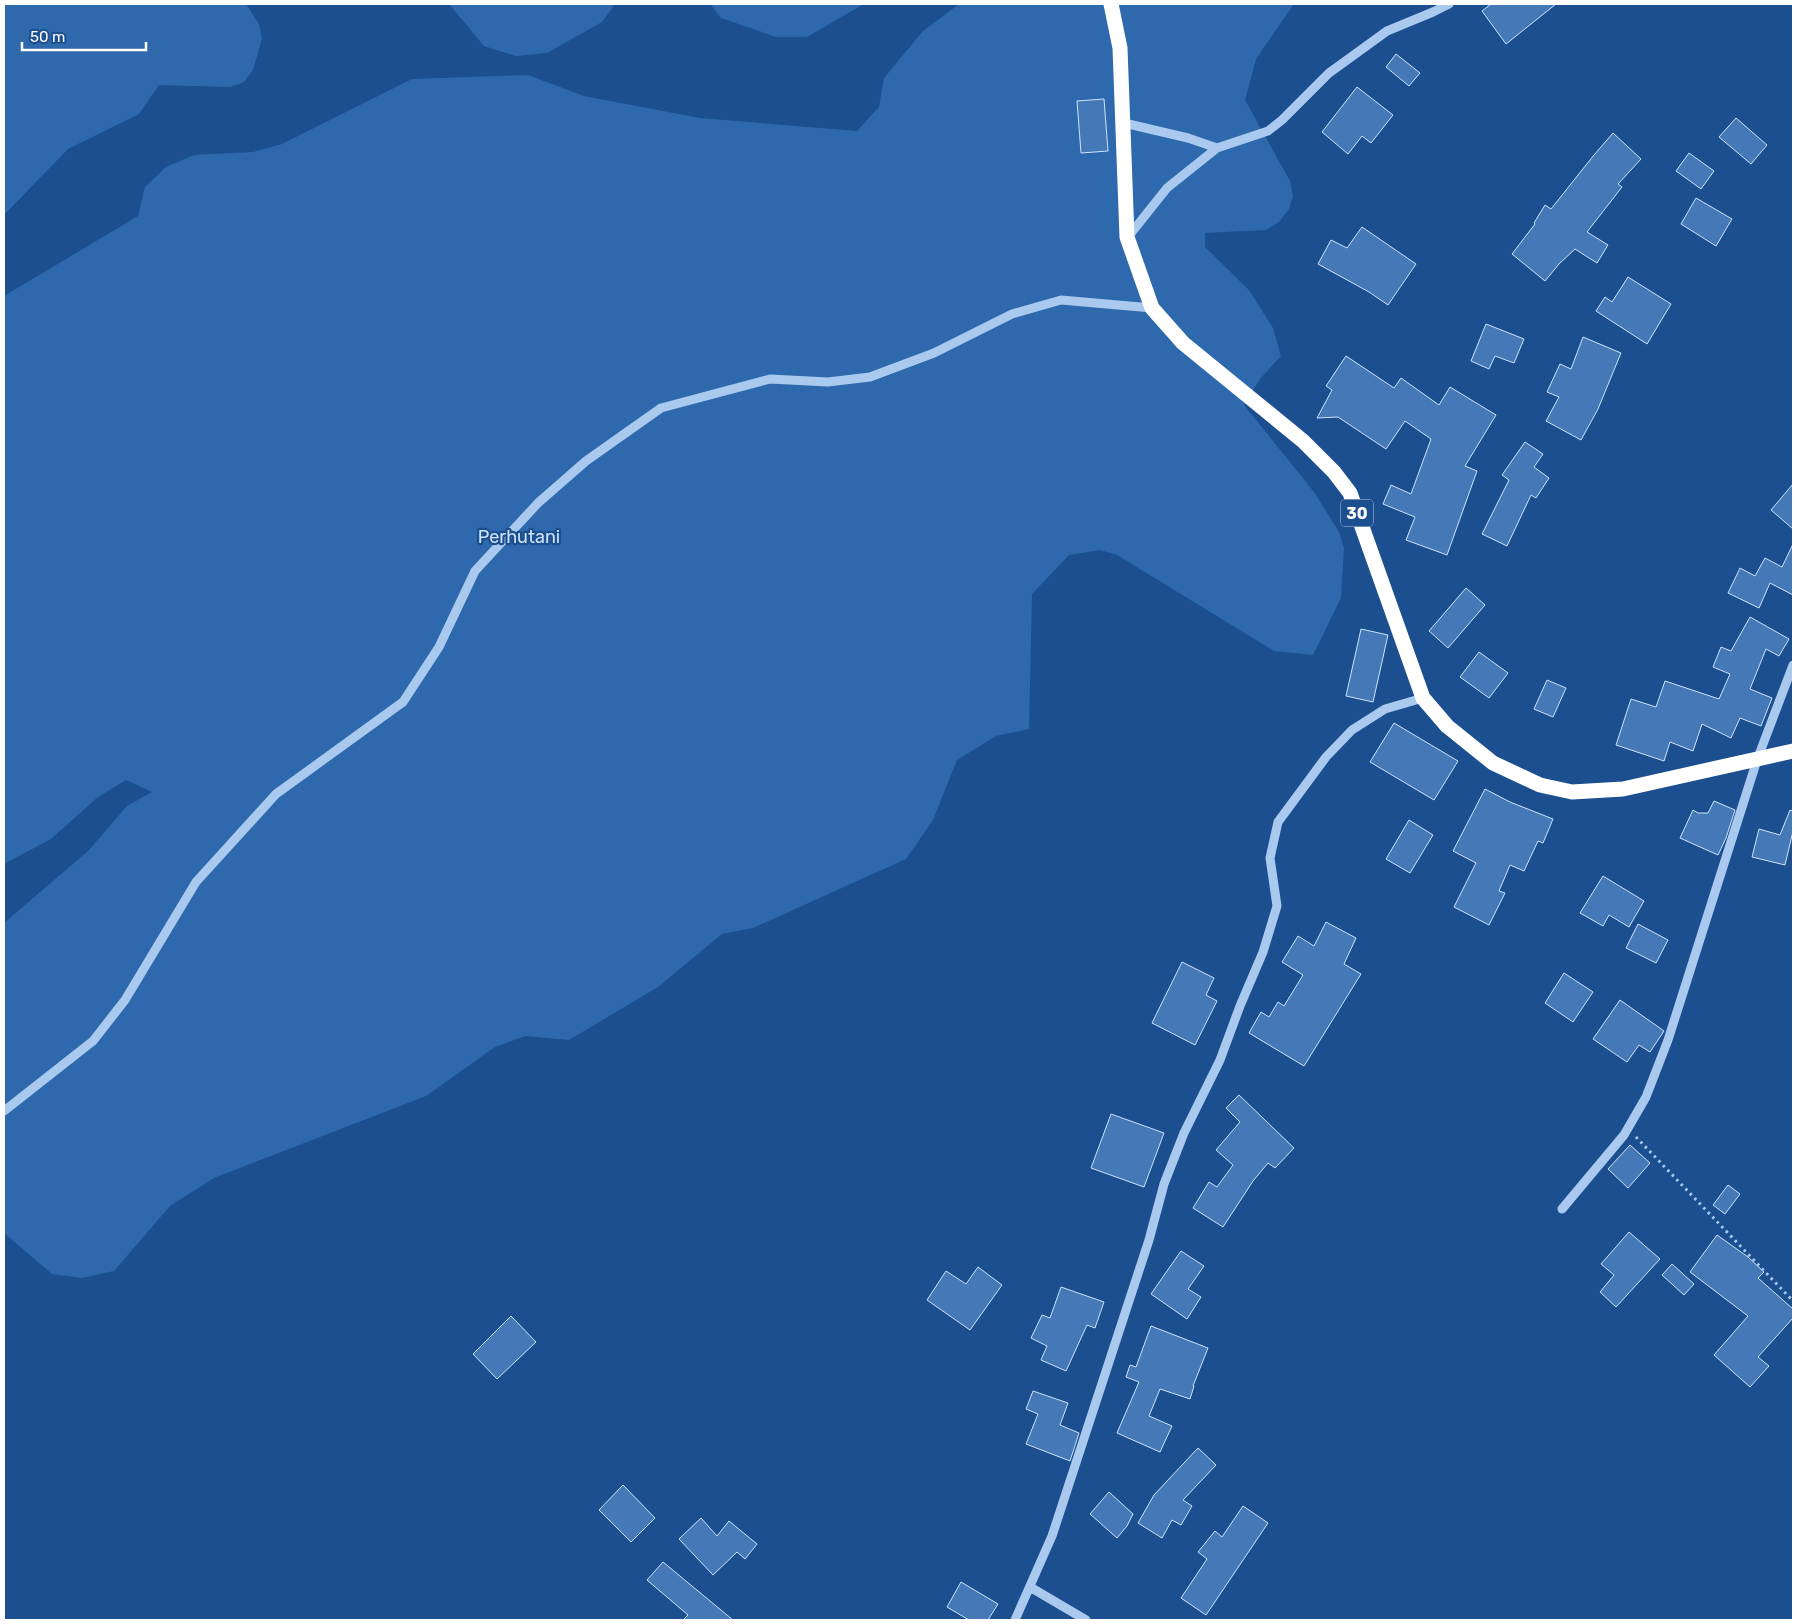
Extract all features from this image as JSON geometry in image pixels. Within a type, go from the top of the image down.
[{"type":"highway","name":"30","points":[[1111,4],[1120,48],[1127,237],[1152,308],[1183,343],[1303,441],[1334,472],[1350,494],[1422,698],[1447,726],[1493,763],[1540,785],[1572,792],[1623,789],[1793,751]]},
{"type":"street","points":[[1127,237],[1167,188],[1217,148],[1268,131],[1282,120],[1330,73],[1387,31],[1449,4]]},
{"type":"street","points":[[1124,123],[1188,138],[1217,148]]},
{"type":"street","points":[[4,1111],[93,1041],[125,1000],[196,882],[276,794],[403,702],[439,647],[474,571],[538,503],[558,485],[586,462],[661,408],[770,379],[828,382],[870,377],[934,353],[1012,314],[1061,300],[1152,308]]},
{"type":"street","points":[[1562,1209],[1627,1128],[1646,1097],[1668,1040],[1757,760],[1793,665]]},
{"type":"street","points":[[1015,1620],[1052,1536],[1097,1402],[1128,1298],[1149,1240],[1164,1184],[1184,1133],[1220,1060],[1266,945],[1277,906],[1270,858],[1278,822],[1326,757],[1352,730],[1385,709],[1422,698]]},
{"type":"street","points":[[1030,1587],[1086,1620]]},
{"type":"path","points":[[1627,1128],[1793,1301]]},
{"type":"green space","points":[[4,4],[246,4],[259,24],[262,39],[253,70],[244,82],[230,87],[159,85],[139,114],[68,149],[4,215]]},
{"type":"green space","points":[[449,4],[615,4],[602,22],[547,53],[516,56],[484,46]]},
{"type":"green space","points":[[710,4],[864,4],[807,37],[776,37],[721,18]]},
{"type":"green space","name":"Perhutani","points":[[959,4],[1294,4],[1256,59],[1245,100],[1290,181],[1293,196],[1289,209],[1279,222],[1266,230],[1205,233],[1205,247],[1249,290],[1273,328],[1281,356],[1260,379],[1244,405],[1314,492],[1339,532],[1344,548],[1341,598],[1313,655],[1274,651],[1117,555],[1100,550],[1069,555],[1032,594],[1029,729],[996,736],[957,760],[933,820],[906,859],[753,928],[722,934],[658,987],[569,1040],[525,1036],[495,1047],[426,1096],[214,1178],[170,1206],[114,1271],[82,1278],[52,1274],[4,1233],[4,923],[88,851],[127,806],[152,792],[126,780],[98,797],[51,839],[4,864],[4,296],[138,216],[145,187],[166,167],[194,155],[253,152],[282,144],[412,79],[528,75],[584,96],[700,118],[857,131],[879,107],[884,78],[923,31]]},
{"type":"building","points":[[1491,4],[1556,4],[1506,44],[1482,11]]},
{"type":"building","points":[[1396,54],[1420,73],[1409,86],[1386,67]]},
{"type":"building","points":[[1357,87],[1393,115],[1371,143],[1362,136],[1348,154],[1322,132]]},
{"type":"building","points":[[1104,99],[1108,151],[1081,153],[1077,101]]},
{"type":"building","points":[[1736,118],[1767,145],[1751,164],[1719,137]]},
{"type":"building","points":[[1613,133],[1641,159],[1618,184],[1622,187],[1587,232],[1608,245],[1597,263],[1575,249],[1545,281],[1512,254],[1535,224],[1545,205],[1551,209]]},
{"type":"building","points":[[1689,153],[1714,171],[1701,189],[1676,171]]},
{"type":"building","points":[[1696,198],[1732,219],[1716,246],[1681,224]]},
{"type":"building","points":[[1362,227],[1416,264],[1388,305],[1369,292],[1318,264],[1331,240],[1347,248]]},
{"type":"building","points":[[1628,277],[1671,304],[1647,344],[1596,311],[1605,297],[1612,302]]},
{"type":"building","points":[[1486,324],[1524,339],[1514,363],[1495,356],[1489,369],[1471,361]]},
{"type":"building","points":[[1583,337],[1621,353],[1598,409],[1581,440],[1546,421],[1559,397],[1547,392],[1560,364],[1571,369]]},
{"type":"building","points":[[1346,356],[1394,388],[1401,378],[1439,405],[1450,387],[1496,415],[1465,466],[1477,471],[1447,555],[1406,540],[1415,517],[1383,504],[1391,485],[1411,494],[1431,439],[1405,421],[1386,449],[1338,417],[1317,418],[1332,390],[1326,386]]},
{"type":"building","points":[[1525,442],[1543,454],[1534,467],[1549,478],[1536,498],[1531,495],[1507,546],[1482,534],[1509,480],[1502,475]]},
{"type":"building","points":[[1793,484],[1793,529],[1771,510]]},
{"type":"building","points":[[1793,544],[1793,595],[1770,583],[1759,608],[1728,593],[1740,568],[1755,576],[1765,558],[1782,567]]},
{"type":"building","points":[[1466,588],[1485,605],[1448,648],[1429,631]]},
{"type":"building","points":[[1750,617],[1789,639],[1779,656],[1766,649],[1750,689],[1772,698],[1761,726],[1740,718],[1731,738],[1702,724],[1693,751],[1670,742],[1664,761],[1616,745],[1631,699],[1656,707],[1665,681],[1719,699],[1730,674],[1713,667],[1721,647],[1731,651]]},
{"type":"building","points":[[1361,629],[1388,635],[1373,702],[1346,696]]},
{"type":"building","points":[[1479,652],[1508,673],[1489,698],[1460,677]]},
{"type":"building","points":[[1547,680],[1566,688],[1553,717],[1534,709]]},
{"type":"building","points":[[1394,723],[1458,761],[1434,800],[1370,762]]},
{"type":"building","points":[[1485,789],[1510,802],[1553,819],[1543,843],[1538,841],[1524,871],[1510,865],[1499,891],[1505,893],[1489,925],[1454,907],[1476,863],[1453,851]]},
{"type":"building","points":[[1714,801],[1735,810],[1718,855],[1680,838],[1693,810],[1698,813],[1708,813]]},
{"type":"building","points":[[1790,810],[1793,811],[1793,831],[1785,865],[1752,857],[1759,829],[1780,835]]},
{"type":"building","points":[[1409,820],[1433,835],[1410,873],[1386,859]]},
{"type":"building","points":[[1603,876],[1644,901],[1629,927],[1609,915],[1603,926],[1580,913]]},
{"type":"building","points":[[1326,922],[1356,938],[1344,964],[1361,974],[1304,1066],[1249,1033],[1261,1012],[1269,1017],[1278,1002],[1284,1006],[1303,975],[1282,962],[1298,936],[1314,946]]},
{"type":"building","points":[[1638,924],[1668,940],[1656,963],[1626,948]]},
{"type":"building","points":[[1182,962],[1214,978],[1206,995],[1217,1001],[1195,1045],[1152,1023]]},
{"type":"building","points":[[1564,973],[1593,992],[1573,1022],[1545,1003]]},
{"type":"building","points":[[1620,1000],[1664,1031],[1650,1052],[1639,1045],[1627,1062],[1593,1039]]},
{"type":"building","points":[[1239,1095],[1294,1148],[1275,1168],[1268,1163],[1253,1181],[1223,1227],[1193,1208],[1209,1182],[1217,1187],[1233,1165],[1216,1150],[1240,1122],[1226,1108]]},
{"type":"building","points":[[1111,1114],[1164,1133],[1144,1187],[1091,1168]]},
{"type":"building","points":[[1630,1145],[1650,1163],[1628,1188],[1608,1169]]},
{"type":"building","points":[[1728,1185],[1740,1194],[1725,1214],[1713,1205]]},
{"type":"building","points":[[1629,1232],[1660,1259],[1616,1307],[1600,1292],[1614,1275],[1601,1264]]},
{"type":"building","points":[[1717,1235],[1748,1257],[1764,1272],[1758,1278],[1793,1309],[1793,1318],[1758,1357],[1769,1366],[1750,1387],[1714,1355],[1748,1316],[1690,1272]]},
{"type":"building","points":[[1181,1251],[1204,1266],[1188,1289],[1201,1297],[1187,1319],[1151,1294]]},
{"type":"building","points":[[1672,1264],[1694,1284],[1684,1295],[1662,1275]]},
{"type":"building","points":[[978,1267],[1002,1285],[970,1330],[927,1300],[946,1271],[966,1284]]},
{"type":"building","points":[[1061,1287],[1104,1302],[1095,1328],[1087,1325],[1066,1371],[1041,1360],[1047,1346],[1031,1338],[1042,1315],[1050,1318]]},
{"type":"building","points":[[511,1316],[536,1342],[497,1379],[473,1354]]},
{"type":"building","points":[[1151,1326],[1208,1348],[1190,1399],[1160,1389],[1149,1416],[1172,1426],[1160,1452],[1117,1433],[1139,1382],[1126,1377],[1130,1365],[1136,1367]]},
{"type":"building","points":[[1033,1391],[1068,1403],[1060,1425],[1079,1433],[1070,1461],[1026,1444],[1038,1414],[1026,1409]]},
{"type":"building","points":[[1198,1448],[1216,1465],[1183,1500],[1192,1506],[1181,1525],[1172,1520],[1162,1538],[1138,1523],[1154,1495]]},
{"type":"building","points":[[623,1485],[655,1518],[631,1542],[599,1510]]},
{"type":"building","points":[[1109,1492],[1133,1514],[1127,1526],[1117,1538],[1090,1514]]},
{"type":"building","points":[[1243,1506],[1268,1523],[1206,1615],[1181,1598],[1207,1559],[1198,1552],[1215,1531],[1222,1537]]},
{"type":"building","points":[[701,1518],[717,1536],[729,1521],[757,1544],[745,1559],[737,1552],[713,1575],[679,1539]]},
{"type":"building","points":[[663,1562],[733,1620],[683,1620],[688,1615],[647,1580]]},
{"type":"building","points":[[961,1582],[998,1604],[988,1620],[969,1620],[947,1607]]}]
